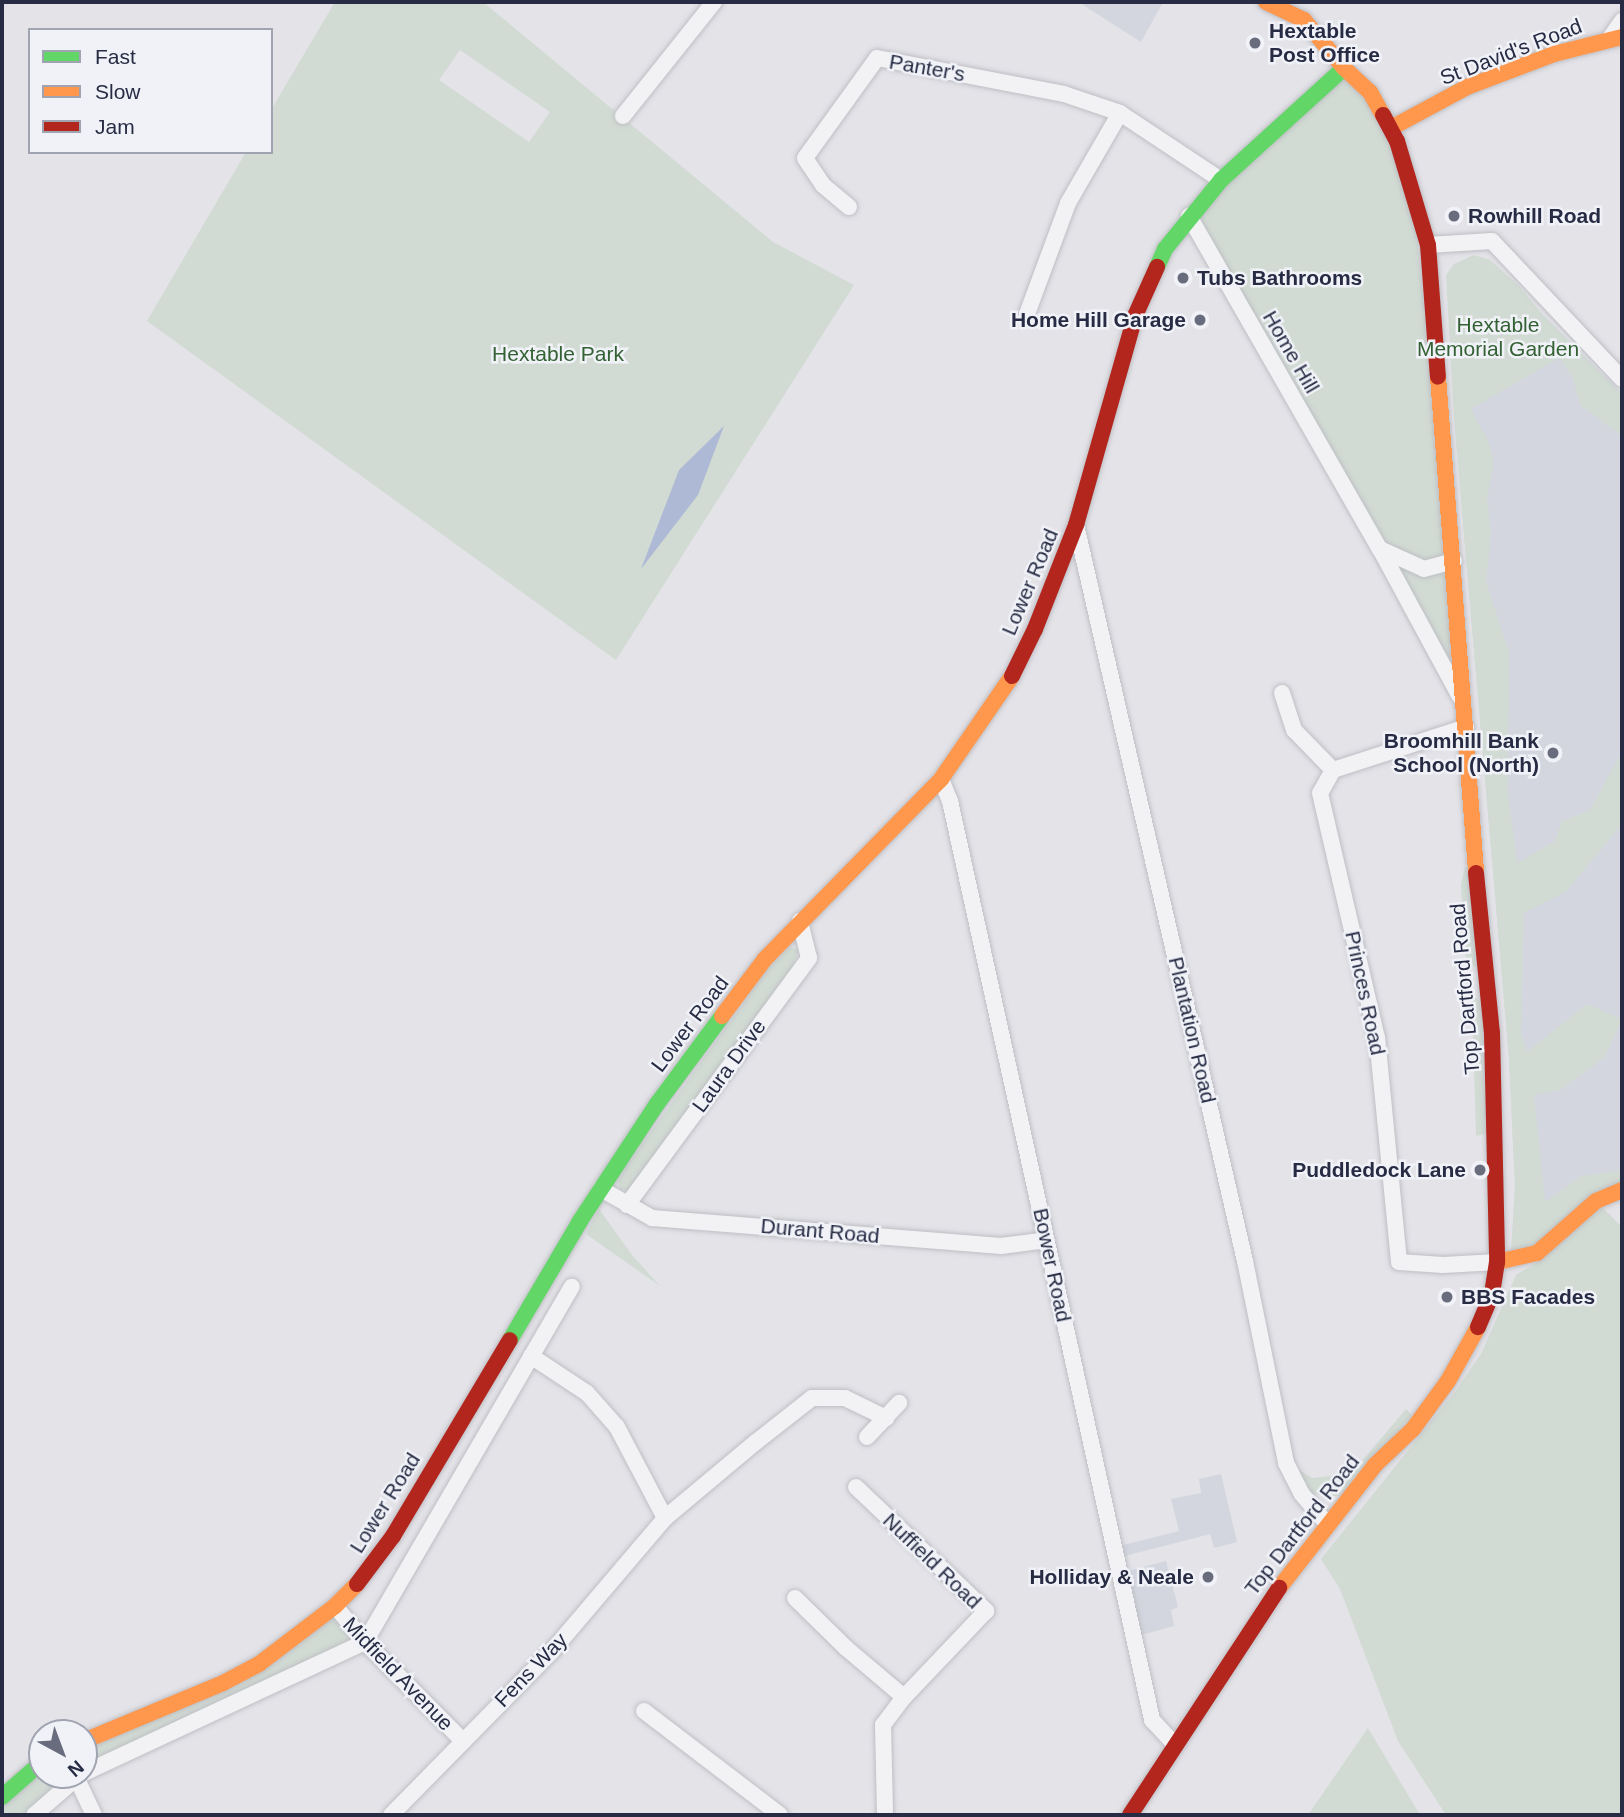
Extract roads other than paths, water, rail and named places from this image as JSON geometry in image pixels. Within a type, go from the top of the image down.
[{"type":"street","points":[[623,116],[714,2]]},
{"type":"street","points":[[1266,2],[1304,20],[1314,2]]},
{"type":"street","name":"Top Dartford Road","points":[[1130,1815],[1174,1744],[1287,1576],[1375,1465],[1413,1429],[1448,1381],[1478,1328],[1492,1294],[1497,1262],[1494,1071],[1428,245],[1410,180],[1391,128],[1370,92],[1344,68],[1304,20]]},
{"type":"street","name":"St David's Road","points":[[1391,128],[1467,87],[1554,54],[1616,38],[1622,21]]},
{"type":"street","name":"Panter's","points":[[849,207],[823,185],[805,158],[877,58],[1064,94],[1120,113],[1221,180]]},
{"type":"street","points":[[1189,216],[1221,180],[1344,68]]},
{"type":"street","points":[[1027,314],[1068,203],[1120,113]]},
{"type":"street","name":"Lower Road","points":[[98,1735],[223,1683],[259,1664],[335,1606],[362,1578],[393,1536],[483,1380],[601,1189],[673,1082],[765,959],[941,779],[1011,678],[1035,629],[1076,525],[1135,316],[1166,249],[1189,216]]},
{"type":"street","name":"Home Hill","points":[[1189,216],[1380,549],[1464,705]]},
{"type":"street","points":[[1428,245],[1492,241],[1622,379]]},
{"type":"street","name":"Plantation Road","points":[[1076,525],[1220,1149],[1286,1463],[1301,1493],[1328,1525]]},
{"type":"street","points":[[1380,549],[1424,569],[1454,561]]},
{"type":"street","points":[[1282,693],[1294,730],[1333,771],[1466,727]]},
{"type":"street","name":"Princes Road","points":[[1333,771],[1320,793],[1377,1037],[1399,1262],[1443,1265],[1497,1262]]},
{"type":"street","name":"Bower Road","points":[[941,779],[950,801],[1152,1720],[1174,1744]]},
{"type":"street","name":"Laura Drive","points":[[627,1205],[809,958],[800,921]]},
{"type":"street","name":"Durant Road","points":[[601,1189],[652,1218],[1001,1246],[1046,1240]]},
{"type":"street","points":[[1497,1262],[1537,1253],[1597,1201],[1622,1190]]},
{"type":"street","points":[[98,1767],[365,1642],[572,1287]]},
{"type":"street","points":[[531,1356],[587,1393],[617,1427],[665,1518]]},
{"type":"street","name":"Fens Way","points":[[391,1815],[552,1651],[665,1518],[812,1398],[845,1398],[886,1418]]},
{"type":"street","points":[[867,1437],[899,1403]]},
{"type":"street","name":"Nuffield Road","points":[[856,1487],[986,1611],[904,1697],[883,1725],[886,1815]]},
{"type":"street","points":[[795,1598],[846,1648],[904,1697]]},
{"type":"street","name":"Midfield Avenue","points":[[335,1606],[365,1642],[462,1740]]},
{"type":"street","points":[[644,1711],[780,1815]]},
{"type":"street","points":[[2,1797],[28,1774]]},
{"type":"street","points":[[34,1815],[64,1789]]},
{"type":"street","points":[[85,1789],[94,1815]]},
{"type":"water","points":[[724,426],[698,495],[641,569],[679,470]]},
{"type":"place","name":"Hextable Post Office","points":[[1255,43]]},
{"type":"place","name":"Rowhill Road","points":[[1454,216]]},
{"type":"place","name":"Tubs Bathrooms","points":[[1183,278]]},
{"type":"place","name":"Home Hill Garage","points":[[1200,320]]},
{"type":"place","name":"Broomhill Bank School (North)","points":[[1553,753]]},
{"type":"place","name":"Puddledock Lane","points":[[1480,1170]]},
{"type":"place","name":"BBS Facades","points":[[1447,1297]]},
{"type":"place","name":"Holliday & Neale","points":[[1208,1577]]},
{"type":"park label","name":"Hextable Memorial Garden","points":[[1498,337]]},
{"type":"park label","name":"Hextable Park","points":[[558,354]]}]
